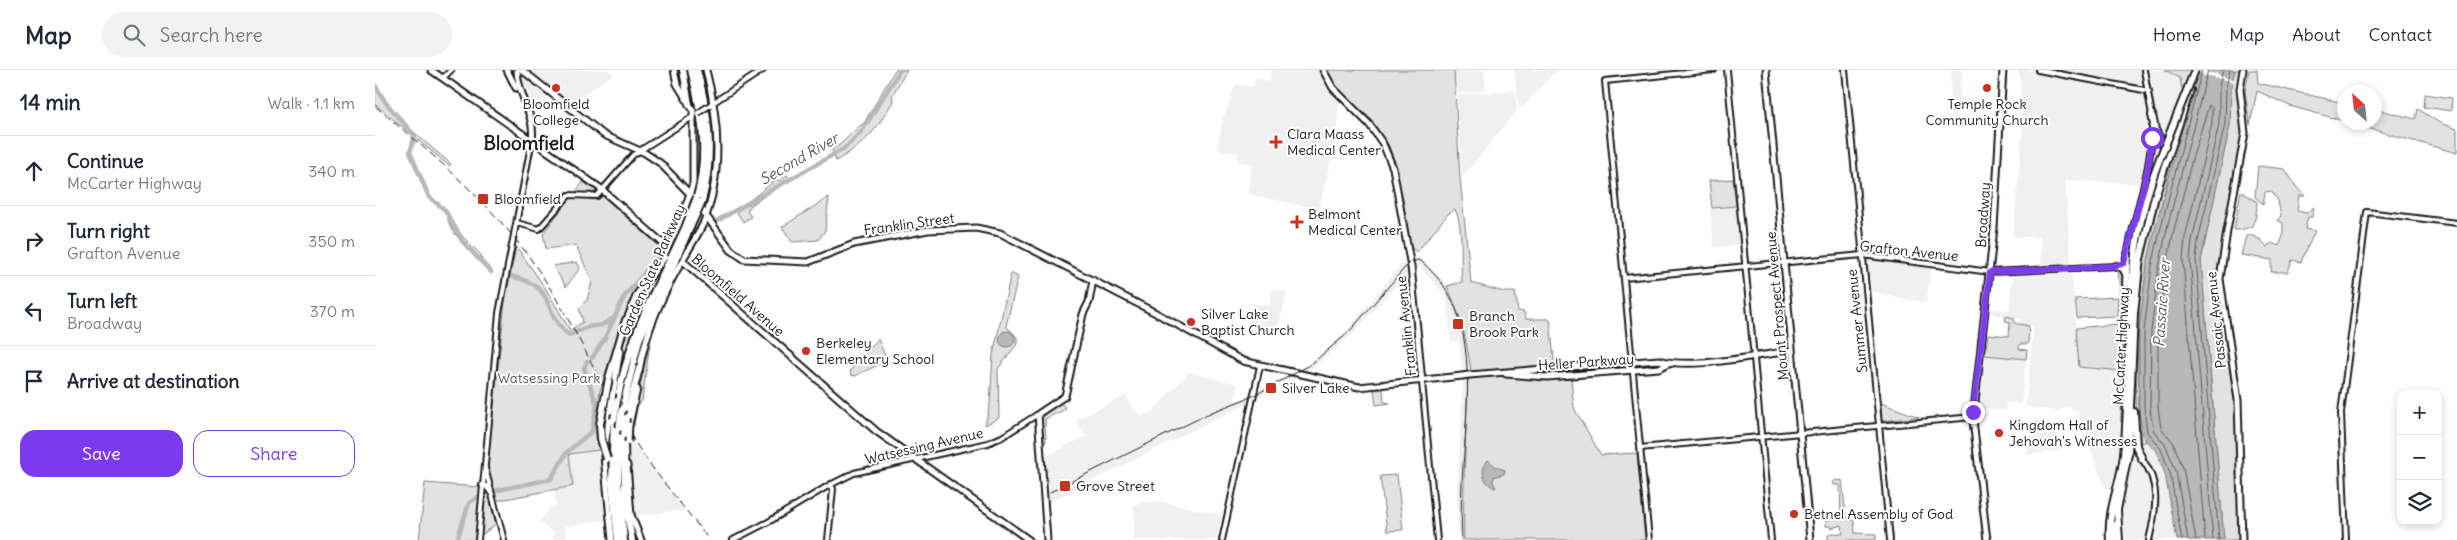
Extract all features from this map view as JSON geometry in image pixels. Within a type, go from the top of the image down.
[{"type":"highway","points":[[683,70],[689,104]]},
{"type":"highway","name":"Garden State Parkway","points":[[691,70],[704,138],[703,169],[697,198]]},
{"type":"highway","name":"Garden State Parkway","points":[[624,540],[618,483],[619,428],[622,410],[639,340],[708,171],[710,138],[708,114],[697,70]]},
{"type":"highway","points":[[2110,540],[2110,511],[2116,498],[2116,488],[2124,446],[2134,248],[2144,203],[2195,70]]},
{"type":"highway","name":"McCarter Highway","points":[[2115,540],[2113,518],[2116,498],[2128,454],[2130,343],[2139,268],[2157,187],[2195,70]]},
{"type":"highway","points":[[2152,115],[2155,130],[2164,143],[2166,154],[2157,187]]},
{"type":"highway","points":[[2152,144],[2156,139],[2164,143]]},
{"type":"highway","points":[[2127,256],[2135,442],[2142,459]]},
{"type":"highway","name":"Garden State Parkway","points":[[619,540],[612,469],[617,401],[625,364],[637,328],[673,260]]},
{"type":"highway","points":[[2116,266],[2123,268],[2127,277]]},
{"type":"highway","points":[[617,529],[611,502],[607,459],[601,442],[600,428],[609,378],[626,320]]},
{"type":"highway","points":[[632,540],[625,503],[624,435],[625,418],[639,369]]},
{"type":"highway","name":"McCarter Highway","points":[[2116,498],[2119,540]]},
{"type":"main road","name":"Bloomfield Avenue","points":[[431,70],[603,190],[872,428],[1029,540]]},
{"type":"main road","name":"Franklin Street","points":[[509,70],[529,76]]},
{"type":"main road","points":[[509,70],[523,99]]},
{"type":"main road","name":"Franklin Street","points":[[523,70],[604,135],[640,150],[662,165],[697,198],[709,221],[731,250],[744,259],[799,263],[817,260],[862,242],[928,230],[976,228],[1000,233],[1180,325],[1228,354],[1260,366],[1354,386],[1393,385]]},
{"type":"main road","points":[[611,540],[604,456],[626,320],[637,294],[670,250],[697,198],[695,114],[677,84],[674,70]]},
{"type":"main road","points":[[701,225],[709,221],[717,166],[712,104],[706,70]]},
{"type":"main road","name":"Franklin Avenue","points":[[1323,70],[1333,88],[1369,124],[1383,144],[1393,168],[1412,261],[1422,382]]},
{"type":"main road","name":"Mount Prospect Avenue","points":[[1766,70],[1810,540]]},
{"type":"main road","name":"Broadway","points":[[1987,540],[1973,417],[1995,228],[2003,70]]},
{"type":"main road","name":"Passaic Avenue","points":[[2242,540],[2238,400],[2220,279],[2227,226],[2245,133],[2240,95],[2243,70]]},
{"type":"main road","points":[[517,72],[523,99],[533,129],[532,140]]},
{"type":"main road","points":[[641,540],[632,520],[630,508],[629,425],[639,369],[652,319],[701,225],[699,219],[694,217],[688,219],[680,228]]},
{"type":"main road","name":"Watsessing Avenue","points":[[1038,414],[1065,396],[1083,314],[1089,302],[1093,280]]},
{"type":"main road","name":"Heller Parkway","points":[[1393,385],[1462,376],[1659,360],[1669,363],[1710,361],[1792,351]]},
{"type":"main road","name":"Heller Parkway","points":[[1503,373],[1513,376],[1547,377],[1659,368],[1669,363]]},
{"type":"main road","points":[[1038,414],[1047,540]]},
{"type":"street","points":[[443,78],[451,70]]},
{"type":"street","points":[[517,223],[539,229],[568,196],[572,194],[595,197],[640,150],[763,70]]},
{"type":"street","points":[[1649,540],[1605,81],[1714,70]]},
{"type":"street","points":[[1727,70],[1771,540]]},
{"type":"street","name":"Summer Avenue","points":[[1845,70],[1890,540]]},
{"type":"street","points":[[2038,70],[2149,91]]},
{"type":"street","points":[[2116,266],[2124,263],[2127,256],[2152,144],[2152,115],[2144,70]]},
{"type":"street","points":[[478,540],[499,313],[532,140]]},
{"type":"street","points":[[2346,540],[2341,413],[2367,212],[2457,223]]},
{"type":"street","name":"Grafton Avenue","points":[[1624,278],[1862,255],[1990,272],[2116,266]]},
{"type":"street","points":[[1223,540],[1260,366]]},
{"type":"street","points":[[1422,382],[1437,540]]},
{"type":"street","name":"Watsessing Avenue","points":[[733,540],[768,522],[831,484],[857,472],[995,441],[1038,414]]},
{"type":"street","points":[[1640,448],[1973,417]]},
{"type":"street","points":[[2142,459],[2155,481],[2155,508],[2149,540]]},
{"type":"street","points":[[484,466],[504,540]]},
{"type":"street","points":[[829,540],[833,489],[831,484]]},
{"type":"street","points":[[482,485],[486,486],[491,493]]},
{"type":"shaded area","name":"Bloomfield College","points":[[517,70],[610,70],[613,75],[567,105],[551,93],[545,99],[525,105]]},
{"type":"shaded area","name":"Clara Maass Medical Center","points":[[1271,70],[1319,70],[1339,102],[1336,136],[1319,209],[1247,194],[1252,164],[1237,161],[1238,153],[1217,149],[1223,117],[1235,84],[1253,87],[1255,78],[1269,81]]},
{"type":"shaded area","points":[[1454,70],[1484,70],[1486,90],[1457,94]]},
{"type":"shaded area","points":[[1514,70],[1560,70],[1552,75],[1523,107],[1518,105]]},
{"type":"shaded area","points":[[1951,70],[1962,70],[1958,111],[1950,110]]},
{"type":"shaded area","points":[[2019,70],[2165,70],[2180,78],[2182,89],[2144,184],[2065,180],[2079,367],[2121,371],[2120,452],[2111,488],[2106,488],[2100,475],[2077,410],[2066,407],[2057,411],[2025,407],[2034,326],[2020,325],[2020,319],[1991,314],[1991,309],[2009,310],[2013,271],[2041,269],[2041,237],[2013,237],[2023,124]]},
{"type":"shaded area","points":[[1515,90],[1517,110],[1462,178],[1457,95]]},
{"type":"shaded area","points":[[1738,206],[1742,245],[1714,247],[1710,209]]},
{"type":"shaded area","points":[[1862,256],[1932,265],[1926,303],[1865,290]]},
{"type":"shaded area","points":[[1420,257],[1446,284],[1449,290],[1443,293],[1421,268],[1415,267],[1414,258]]},
{"type":"shaded area","points":[[1403,262],[1407,263],[1408,272],[1354,333],[1311,369],[1306,372],[1299,371],[1342,336]]},
{"type":"shaded area","points":[[1273,289],[1287,292],[1278,329],[1249,325],[1254,303],[1269,306]]},
{"type":"shaded area","points":[[1449,291],[1465,333],[1471,371],[1468,372],[1468,408],[1463,487],[1464,540],[1458,540],[1457,493],[1463,385],[1459,341],[1451,342],[1447,301],[1444,294]]},
{"type":"shaded area","points":[[1985,355],[2026,359],[2021,404],[2007,402],[2005,410],[1979,408]]},
{"type":"shaded area","points":[[1189,372],[1238,384],[1235,401],[1250,396],[1248,403],[1048,503],[1050,489],[1046,475],[1045,457],[1086,436],[1076,420],[1126,395],[1133,408],[1141,416],[1152,412]]},
{"type":"shaded area","points":[[1288,376],[1295,378],[1291,387],[1285,384],[1256,398],[1257,392]]},
{"type":"shaded area","points":[[2059,433],[2061,450],[2028,455],[2027,436]]},
{"type":"shaded area","points":[[630,439],[684,510],[634,516],[629,465]]},
{"type":"shaded area","points":[[2147,442],[2156,451],[2165,475],[2177,540],[2126,540],[2123,518],[2124,500],[2135,446]]},
{"type":"shaded area","points":[[599,450],[607,520],[565,526],[567,540],[555,540],[551,537],[554,533],[538,522],[552,507],[556,507],[554,488],[573,485],[569,454]]},
{"type":"shaded area","points":[[1157,501],[1222,515],[1216,540],[1134,540],[1134,504]]},
{"type":"green space","points":[[895,70],[907,70],[892,96],[893,101],[881,121],[863,142],[836,161],[832,150],[864,123]]},
{"type":"green space","name":"Branch Brook Park","points":[[1326,70],[1454,70],[1460,179],[1471,283],[1504,292],[1515,292],[1518,311],[1524,312],[1526,319],[1550,319],[1556,380],[1571,379],[1574,408],[1601,455],[1637,453],[1645,540],[1464,540],[1468,371],[1471,371],[1462,327],[1447,286],[1462,282],[1461,234],[1458,216],[1455,209],[1447,215],[1417,252],[1410,247],[1397,168],[1389,146],[1371,119],[1335,87]]},
{"type":"green space","points":[[2165,70],[2191,70],[2184,90],[2182,89],[2180,78]]},
{"type":"green space","points":[[2235,70],[2240,70],[2238,99],[2245,126],[2218,270],[2218,293],[2237,418],[2240,540],[2224,540],[2201,260],[2230,125],[2231,87]]},
{"type":"green space","points":[[2249,70],[2257,70],[2258,83],[2337,101],[2337,119],[2290,106],[2257,91],[2250,125],[2245,91]]},
{"type":"green space","points":[[378,89],[402,120],[451,164],[449,166],[375,104],[375,90]]},
{"type":"green space","points":[[2425,94],[2452,98],[2451,111],[2424,107]]},
{"type":"green space","points":[[2418,109],[2440,123],[2457,129],[2457,153],[2374,130],[2382,130],[2382,111],[2416,119]]},
{"type":"green space","points":[[700,115],[701,146],[697,172],[696,118]]},
{"type":"green space","points":[[2174,151],[2147,265],[2139,330],[2139,408],[2142,434],[2146,441],[2138,444],[2136,395],[2140,293],[2144,257],[2171,152]]},
{"type":"green space","points":[[2258,166],[2285,169],[2297,188],[2305,196],[2299,196],[2297,211],[2307,213],[2314,207],[2312,217],[2308,217],[2305,229],[2315,231],[2301,262],[2292,260],[2288,272],[2271,272],[2272,260],[2241,255],[2246,236],[2251,235],[2261,240],[2266,247],[2272,243],[2279,246],[2283,236],[2283,223],[2277,220],[2281,216],[2278,201],[2272,191],[2265,192],[2263,204],[2255,197]]},
{"type":"green space","points":[[787,175],[790,179],[751,205],[747,211],[751,217],[743,222],[736,211],[777,179],[779,181]]},
{"type":"green space","points":[[1733,179],[1736,206],[1712,208],[1709,181]]},
{"type":"green space","points":[[583,182],[598,192],[594,195],[575,193]]},
{"type":"green space","points":[[2241,191],[2257,202],[2256,216],[2252,226],[2241,230],[2234,230]]},
{"type":"green space","name":"Watsessing Park","points":[[572,196],[595,200],[602,196],[666,252],[631,299],[600,390],[595,430],[599,450],[569,454],[573,486],[490,502],[496,524],[475,540],[419,540],[425,483],[479,487],[490,484],[488,462],[505,302],[516,246],[546,289],[570,330],[583,322],[579,308],[587,300],[592,282],[576,245],[546,249],[543,233]]},
{"type":"green space","points":[[829,197],[825,231],[818,240],[792,242],[782,227]]},
{"type":"green space","points":[[447,211],[462,236],[481,255],[484,267],[454,233],[447,218]]},
{"type":"green space","points":[[577,262],[580,268],[566,287],[553,266]]},
{"type":"green space","points":[[663,265],[636,318],[617,376],[627,325],[635,303]]},
{"type":"green space","points":[[2118,269],[2121,269],[2125,278],[2121,422],[2122,371],[2079,367],[2076,328],[2118,324],[2120,294]]},
{"type":"green space","points":[[1011,273],[1018,277],[1006,326],[1017,337],[1017,344],[998,369],[999,418],[985,425],[990,404],[993,355]]},
{"type":"green space","points":[[2118,297],[2117,316],[2077,318],[2075,299]]},
{"type":"green space","points":[[2006,316],[2014,318],[2014,323],[2029,326],[2028,344],[2020,344],[2019,349],[2027,350],[2026,359],[1985,355],[1988,334],[2009,336],[2010,322],[2005,321]]},
{"type":"green space","points":[[652,329],[642,401],[637,407],[634,426],[632,426]]},
{"type":"green space","points":[[878,339],[885,356],[884,362],[855,376],[851,375],[850,371]]},
{"type":"green space","points":[[1383,389],[1384,402],[1390,403],[1376,405],[1374,390]]},
{"type":"green space","points":[[1061,403],[1066,409],[1045,419],[1046,442],[1043,442],[1042,416]]},
{"type":"green space","points":[[1881,403],[1916,416],[1919,417],[1882,421]]},
{"type":"green space","points":[[1397,475],[1403,530],[1387,531],[1380,476]]},
{"type":"green space","points":[[1842,480],[1846,517],[1854,521],[1855,533],[1876,534],[1876,540],[1828,540],[1828,535],[1832,533],[1843,534],[1842,525],[1831,528],[1831,526],[1826,526],[1826,520],[1829,520],[1829,516],[1841,515],[1840,485],[1834,485],[1833,481]]},
{"type":"water","name":"Passaic River","points":[[2198,70],[2235,70],[2231,87],[2230,125],[2201,260],[2224,540],[2177,540],[2165,474],[2156,451],[2142,434],[2139,408],[2139,330],[2147,265]]},
{"type":"water","points":[[1007,331],[1015,339],[1007,347],[999,339]]},
{"type":"water","points":[[1488,460],[1495,466],[1505,470],[1504,474],[1494,477],[1493,482],[1496,487],[1494,488],[1483,476],[1485,464]]},
{"type":"pier","points":[[2195,70],[2207,70],[2207,72],[2215,74],[2217,72],[2217,75],[2235,80],[2234,82],[2214,79],[2214,77],[2206,75],[2204,77],[2203,74],[2195,72]]},
{"type":"waterway","name":"Second River","points":[[686,232],[701,230],[845,148],[862,131],[900,70]]},
{"type":"waterway","points":[[375,85],[386,103],[415,136],[410,152],[429,197],[445,210],[462,241],[491,272]]},
{"type":"waterway","name":"Second River","points":[[592,358],[604,340],[624,297],[664,250]]},
{"type":"waterway","points":[[510,276],[536,286],[543,293],[560,326],[569,335],[588,327],[602,325],[612,319]]},
{"type":"waterway","name":"Second River","points":[[494,491],[551,479],[567,452],[592,431],[597,405],[584,368],[587,362]]},
{"type":"waterway","name":"Second River","points":[[457,540],[469,503],[478,497]]},
{"type":"tram line","points":[[1050,492],[1212,412],[1253,396],[1310,365],[1348,333],[1409,263],[1418,260],[1435,275],[1450,296],[1459,320],[1465,346],[1467,402],[1461,511],[1462,540]]},
{"type":"railway","points":[[375,106],[472,192],[524,250],[554,294],[630,434],[658,475],[709,540]]},
{"type":"place","name":"Bloomfield College","points":[[556,88]]},
{"type":"place","name":"Temple Rock Community Church","points":[[1987,88]]},
{"type":"place","name":"Clara Maass Medical Center","points":[[1276,142]]},
{"type":"place","name":"Bloomfield","points":[[483,199]]},
{"type":"place","name":"Belmont Medical Center","points":[[1297,222]]},
{"type":"place","name":"Silver Lake Baptist Church","points":[[1191,322]]},
{"type":"place","name":"Branch Brook Park","points":[[1458,324]]},
{"type":"place","name":"Berkeley Elementary School","points":[[806,351]]},
{"type":"place","name":"Silver Lake","points":[[1271,388]]},
{"type":"place","name":"Kingdom Hall of Jehovah's Witnesses","points":[[1999,433]]},
{"type":"place","name":"Grove Street","points":[[1065,486]]},
{"type":"place","name":"Betnel Assembly of God","points":[[1794,514]]},
{"type":"district","name":"Bloomfield","points":[[529,143]]},
{"type":"route","points":[[1973,412],[1990,272],[2116,266],[2124,263],[2127,259],[2134,219],[2148,168],[2152,138]]}]
